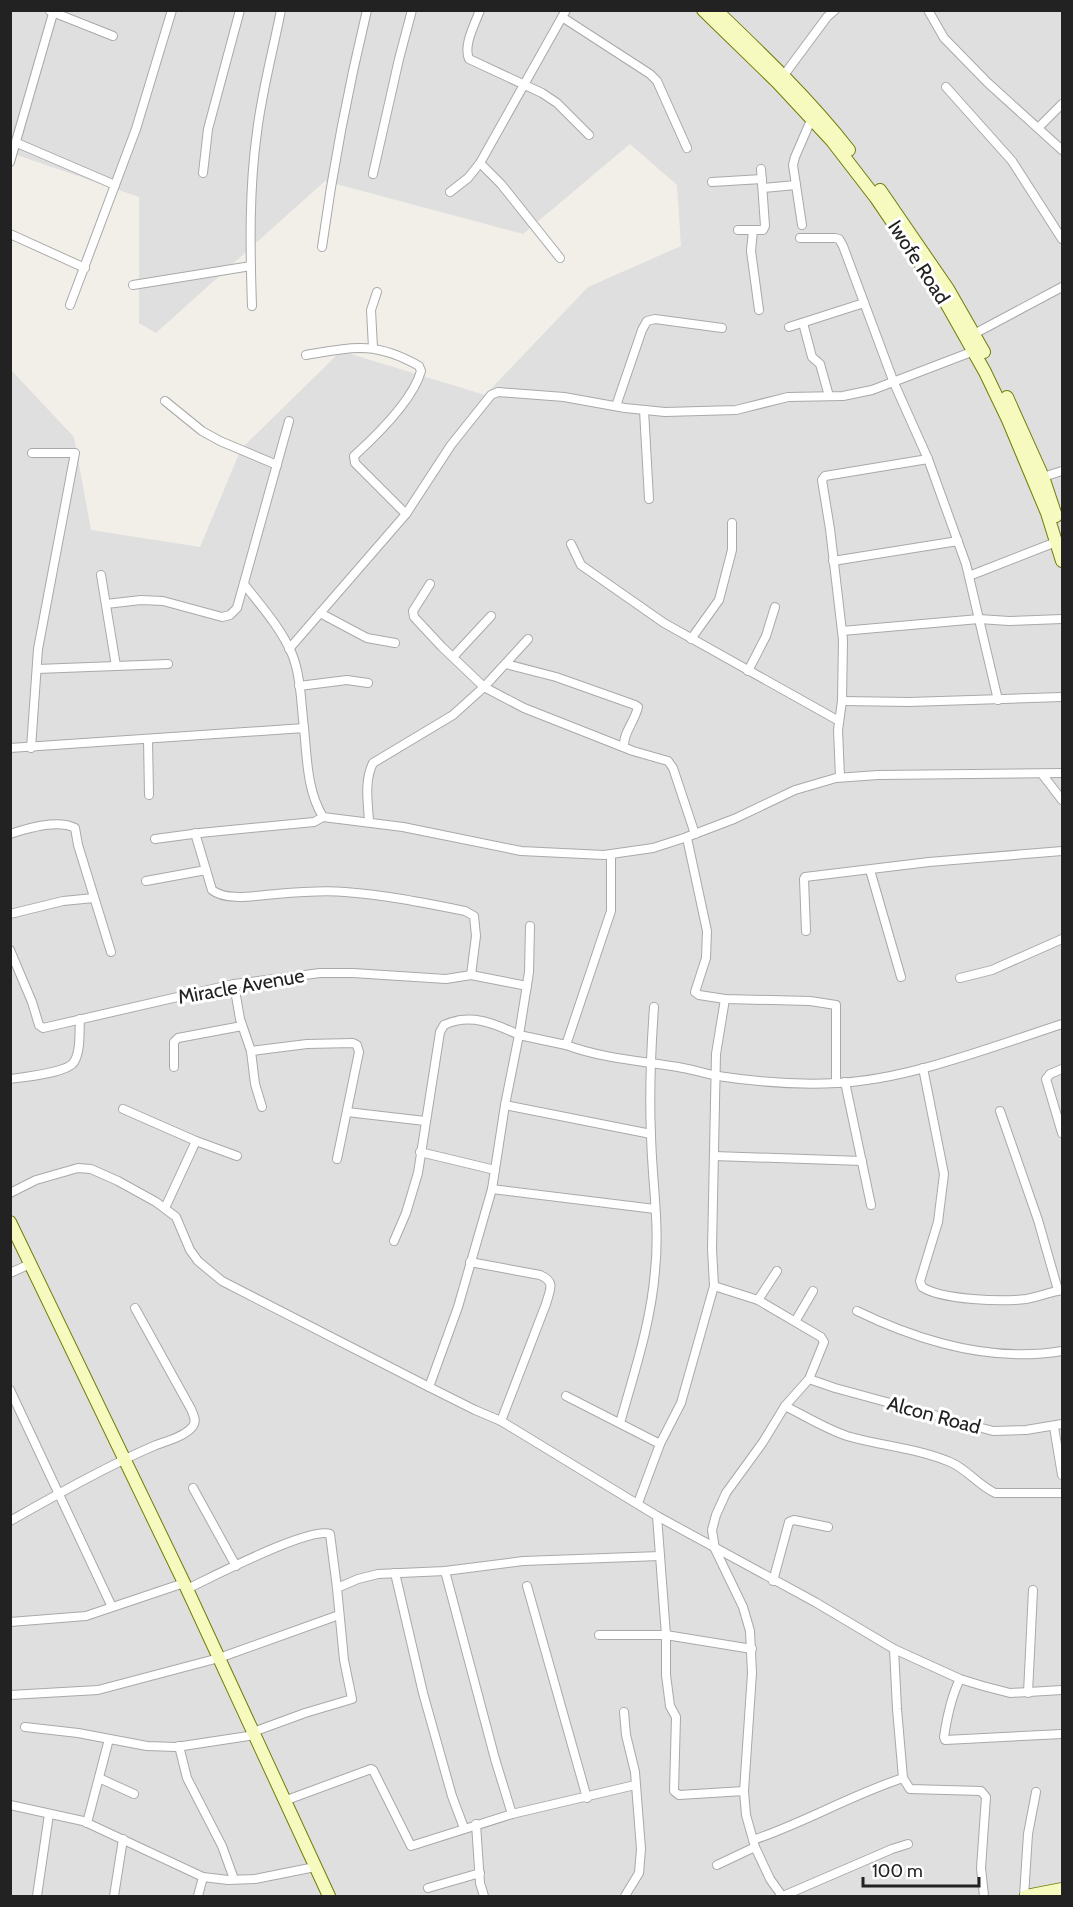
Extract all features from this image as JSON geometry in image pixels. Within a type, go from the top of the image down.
[{"type":"street","points":[[70,305],[136,129],[172,10]]},
{"type":"street","points":[[203,174],[208,129],[240,10]]},
{"type":"street","points":[[252,306],[250,221],[256,133],[264,82],[281,10]]},
{"type":"street","points":[[322,247],[334,165],[353,65],[367,10]]},
{"type":"street","points":[[373,174],[412,10]]},
{"type":"street","points":[[480,10],[466,53],[469,59],[557,103],[589,135]]},
{"type":"street","name":"Iwofe Road","points":[[703,10],[777,82],[832,141],[876,198],[941,294],[974,351],[1008,420],[1059,538]]},
{"type":"street","name":"Iwofe Road","points":[[716,10],[783,75],[839,136],[901,219],[948,289],[974,334],[1016,417],[1042,477],[1059,538],[1062,561]]},
{"type":"street","points":[[783,75],[827,16],[835,10]]},
{"type":"street","points":[[928,10],[944,38],[988,83],[1062,150]]},
{"type":"street","points":[[10,162],[53,11],[113,36]]},
{"type":"street","points":[[450,192],[468,178],[480,164],[564,14],[657,81],[687,148]]},
{"type":"street","points":[[946,87],[1012,161],[1062,239]]},
{"type":"street","points":[[1038,128],[1062,104]]},
{"type":"street","points":[[802,225],[794,165],[795,157],[811,120]]},
{"type":"street","points":[[17,143],[116,186]]},
{"type":"street","points":[[480,164],[501,184],[560,258]]},
{"type":"street","points":[[738,230],[763,230],[765,226],[761,169]]},
{"type":"street","points":[[712,182],[796,185]]},
{"type":"street","points":[[753,230],[752,251],[759,309]]},
{"type":"street","points":[[10,234],[85,268]]},
{"type":"street","points":[[800,238],[839,240],[843,246],[894,383],[928,459],[958,541],[969,576],[998,700]]},
{"type":"street","points":[[133,285],[251,267]]},
{"type":"street","points":[[974,334],[1062,286]]},
{"type":"street","points":[[373,348],[371,310],[377,292]]},
{"type":"street","points":[[789,327],[864,303]]},
{"type":"street","points":[[616,406],[647,321],[655,319],[722,328]]},
{"type":"street","points":[[803,323],[812,357],[820,364],[829,396]]},
{"type":"street","points":[[306,355],[350,348],[373,348],[419,366],[421,371],[419,380],[389,421],[354,456],[355,463],[406,514]]},
{"type":"street","points":[[289,649],[406,514],[452,445],[491,395],[498,392],[540,395],[644,410],[706,412],[736,410],[788,397],[829,396],[872,390],[974,351]]},
{"type":"street","points":[[165,402],[202,431],[277,465]]},
{"type":"street","points":[[644,410],[649,499]]},
{"type":"street","points":[[106,604],[141,600],[163,601],[222,617],[230,615],[237,608],[289,421]]},
{"type":"street","points":[[31,748],[38,649],[75,453],[32,453]]},
{"type":"street","points":[[840,777],[838,754],[842,700],[842,631],[822,480],[825,476],[928,459]]},
{"type":"street","points":[[1042,477],[1062,471]]},
{"type":"street","points":[[691,639],[719,600],[732,550],[732,523]]},
{"type":"street","points":[[969,576],[1059,538]]},
{"type":"street","points":[[833,561],[958,541]]},
{"type":"street","points":[[571,544],[581,565],[664,623],[839,721]]},
{"type":"street","points":[[101,575],[116,666]]},
{"type":"street","points":[[244,584],[272,620],[289,649],[299,686],[309,776],[315,804],[323,817]]},
{"type":"street","points":[[430,584],[412,614],[484,687],[524,708],[668,761],[673,768],[691,836],[708,946],[695,992],[699,995],[725,999],[810,1001],[836,1005],[840,1083],[862,1161],[871,1205]]},
{"type":"street","points":[[748,671],[766,636],[775,607]]},
{"type":"street","points":[[320,613],[367,638],[395,643]]},
{"type":"street","points":[[453,657],[490,616]]},
{"type":"street","points":[[842,631],[979,619],[1009,621],[1062,619]]},
{"type":"street","points":[[369,822],[367,786],[368,772],[373,763],[453,715],[484,687],[528,639]]},
{"type":"street","points":[[37,669],[168,664]]},
{"type":"street","points":[[506,664],[555,677],[635,705],[638,708],[624,740],[624,746]]},
{"type":"street","points":[[299,686],[347,680],[368,682]]},
{"type":"street","points":[[842,700],[909,702],[1062,697]]},
{"type":"street","points":[[10,748],[304,728]]},
{"type":"street","points":[[148,739],[149,795]]},
{"type":"street","points":[[156,839],[195,833],[315,822],[323,817],[404,827],[521,850],[567,855],[611,855],[653,848],[691,836],[734,819],[795,789],[840,777],[1062,773]]},
{"type":"street","points":[[1042,774],[1062,800]]},
{"type":"street","points":[[10,834],[55,824],[75,828],[111,952]]},
{"type":"street","points":[[195,833],[212,891],[217,894],[234,896],[345,892],[402,899],[465,911],[474,916],[476,936],[471,975]]},
{"type":"street","points":[[806,931],[805,877],[1062,851]]},
{"type":"street","points":[[566,1045],[611,911],[611,855]]},
{"type":"street","points":[[146,881],[206,870]]},
{"type":"street","points":[[870,870],[901,977]]},
{"type":"street","points":[[10,914],[63,901],[94,898]]},
{"type":"street","points":[[429,1387],[458,1307],[492,1189],[527,986],[530,926]]},
{"type":"street","points":[[960,978],[992,970],[1062,939]]},
{"type":"street","name":"Miracle Avenue","points":[[10,950],[32,1002],[39,1026],[47,1028],[234,984],[320,972],[446,979],[471,975],[527,986]]},
{"type":"street","points":[[234,984],[262,1107]]},
{"type":"street","points":[[638,1503],[660,1444],[681,1403],[714,1286],[712,1249],[716,1054],[725,999]]},
{"type":"street","points":[[620,1423],[653,1295],[657,1238],[651,1134],[650,1063],[654,1007]]},
{"type":"street","points":[[11,1078],[58,1070],[71,1065],[76,1060],[80,1019]]},
{"type":"street","points":[[394,1241],[417,1173],[440,1032],[444,1025],[463,1019],[472,1019],[502,1027],[519,1035],[566,1045],[585,1052],[716,1076],[749,1080],[840,1083],[923,1068],[1062,1024]]},
{"type":"street","points":[[174,1067],[174,1042],[178,1038],[242,1026]]},
{"type":"street","points":[[250,1051],[307,1044],[356,1044],[359,1052],[337,1159]]},
{"type":"street","points":[[923,1068],[944,1174],[938,1222],[920,1281],[922,1287],[952,1296],[1011,1301],[1040,1297],[1060,1290],[1000,1111]]},
{"type":"street","points":[[1062,1069],[1050,1074],[1046,1079],[1062,1133]]},
{"type":"street","points":[[505,1105],[651,1134]]},
{"type":"street","points":[[123,1109],[237,1156]]},
{"type":"street","points":[[347,1112],[425,1120]]},
{"type":"street","points":[[165,1208],[196,1141]]},
{"type":"street","points":[[420,1152],[495,1170]]},
{"type":"street","points":[[714,1156],[862,1161]]},
{"type":"street","points":[[10,1193],[36,1180],[78,1168],[91,1169],[118,1181],[165,1208],[176,1217],[190,1250],[198,1261],[222,1281],[429,1387],[501,1421],[657,1516],[815,1602],[894,1649],[960,1679],[1010,1693],[1062,1690]]},
{"type":"street","points":[[492,1189],[655,1209]]},
{"type":"street","points":[[10,1222],[186,1586],[329,1896]]},
{"type":"street","points":[[470,1262],[540,1275],[548,1278],[551,1285],[546,1304],[501,1421]]},
{"type":"street","points":[[10,1273],[30,1264]]},
{"type":"street","points":[[758,1300],[777,1271]]},
{"type":"street","points":[[714,1286],[758,1300],[796,1320],[821,1337],[824,1342],[809,1378],[785,1406],[763,1442],[738,1474],[721,1504],[712,1530],[715,1549],[743,1607],[750,1631],[752,1673],[744,1791],[746,1815],[754,1844],[770,1879],[783,1896],[908,1844]]},
{"type":"street","points":[[796,1320],[813,1291]]},
{"type":"street","points":[[10,1521],[58,1492],[193,1428],[195,1421],[191,1409],[135,1308]]},
{"type":"street","points":[[857,1311],[900,1330],[974,1351],[1006,1356],[1062,1351]]},
{"type":"street","name":"Alcon Road","points":[[809,1378],[835,1388],[982,1429],[1017,1431],[1058,1426]]},
{"type":"street","points":[[10,1390],[112,1607]]},
{"type":"street","points":[[566,1396],[660,1444]]},
{"type":"street","points":[[785,1406],[846,1435],[902,1447],[950,1462],[962,1468],[995,1493],[1062,1493]]},
{"type":"street","points":[[1058,1426],[1062,1475]]},
{"type":"street","points":[[193,1488],[236,1566]]},
{"type":"street","points":[[657,1516],[666,1635],[666,1675],[669,1699],[676,1717],[675,1794],[744,1791]]},
{"type":"street","points":[[773,1581],[789,1522],[794,1520],[828,1527]]},
{"type":"street","points":[[10,1622],[86,1616],[186,1586],[294,1540],[326,1532],[330,1534],[338,1588],[344,1660],[352,1699],[304,1713],[254,1734],[178,1746],[147,1746],[25,1727]]},
{"type":"street","points":[[338,1588],[358,1579],[378,1574],[445,1571],[523,1561],[660,1557]]},
{"type":"street","points":[[445,1571],[512,1814]]},
{"type":"street","points":[[395,1573],[423,1692],[452,1796],[464,1828]]},
{"type":"street","points":[[527,1586],[587,1798]]},
{"type":"street","points":[[1028,1693],[1033,1590]]},
{"type":"street","points":[[10,1695],[98,1690],[219,1658],[339,1615]]},
{"type":"street","points":[[599,1635],[666,1635],[752,1649]]},
{"type":"street","points":[[894,1649],[903,1778],[910,1789],[985,1793],[981,1868],[984,1896]]},
{"type":"street","points":[[960,1679],[949,1713],[945,1740],[1062,1734]]},
{"type":"street","points":[[624,1712],[626,1736],[635,1772],[641,1849],[639,1873],[625,1896]]},
{"type":"street","points":[[87,1823],[109,1739]]},
{"type":"street","points":[[178,1746],[187,1778],[222,1846],[234,1880]]},
{"type":"street","points":[[284,1801],[371,1769],[374,1770],[411,1846],[512,1814],[635,1785]]},
{"type":"street","points":[[99,1778],[134,1794]]},
{"type":"street","points":[[717,1865],[754,1844],[867,1790],[903,1778]]},
{"type":"street","points":[[1036,1792],[1028,1834],[1025,1896],[1062,1889]]},
{"type":"street","points":[[10,1804],[87,1823],[203,1877],[234,1880],[282,1875],[315,1867]]},
{"type":"street","points":[[37,1896],[50,1814]]},
{"type":"street","points":[[476,1824],[484,1896]]},
{"type":"street","points":[[114,1896],[123,1839]]},
{"type":"street","points":[[428,1888],[480,1874]]},
{"type":"street","points":[[198,1896],[203,1877]]},
{"type":"shaded area","points":[[11,11],[1062,11],[1062,1896],[11,1896],[10,369],[74,437],[91,530],[200,547],[241,449],[341,351],[485,395],[588,287],[681,246],[677,185],[630,144],[523,234],[325,181],[156,333],[139,323],[139,197],[11,153]]}]
